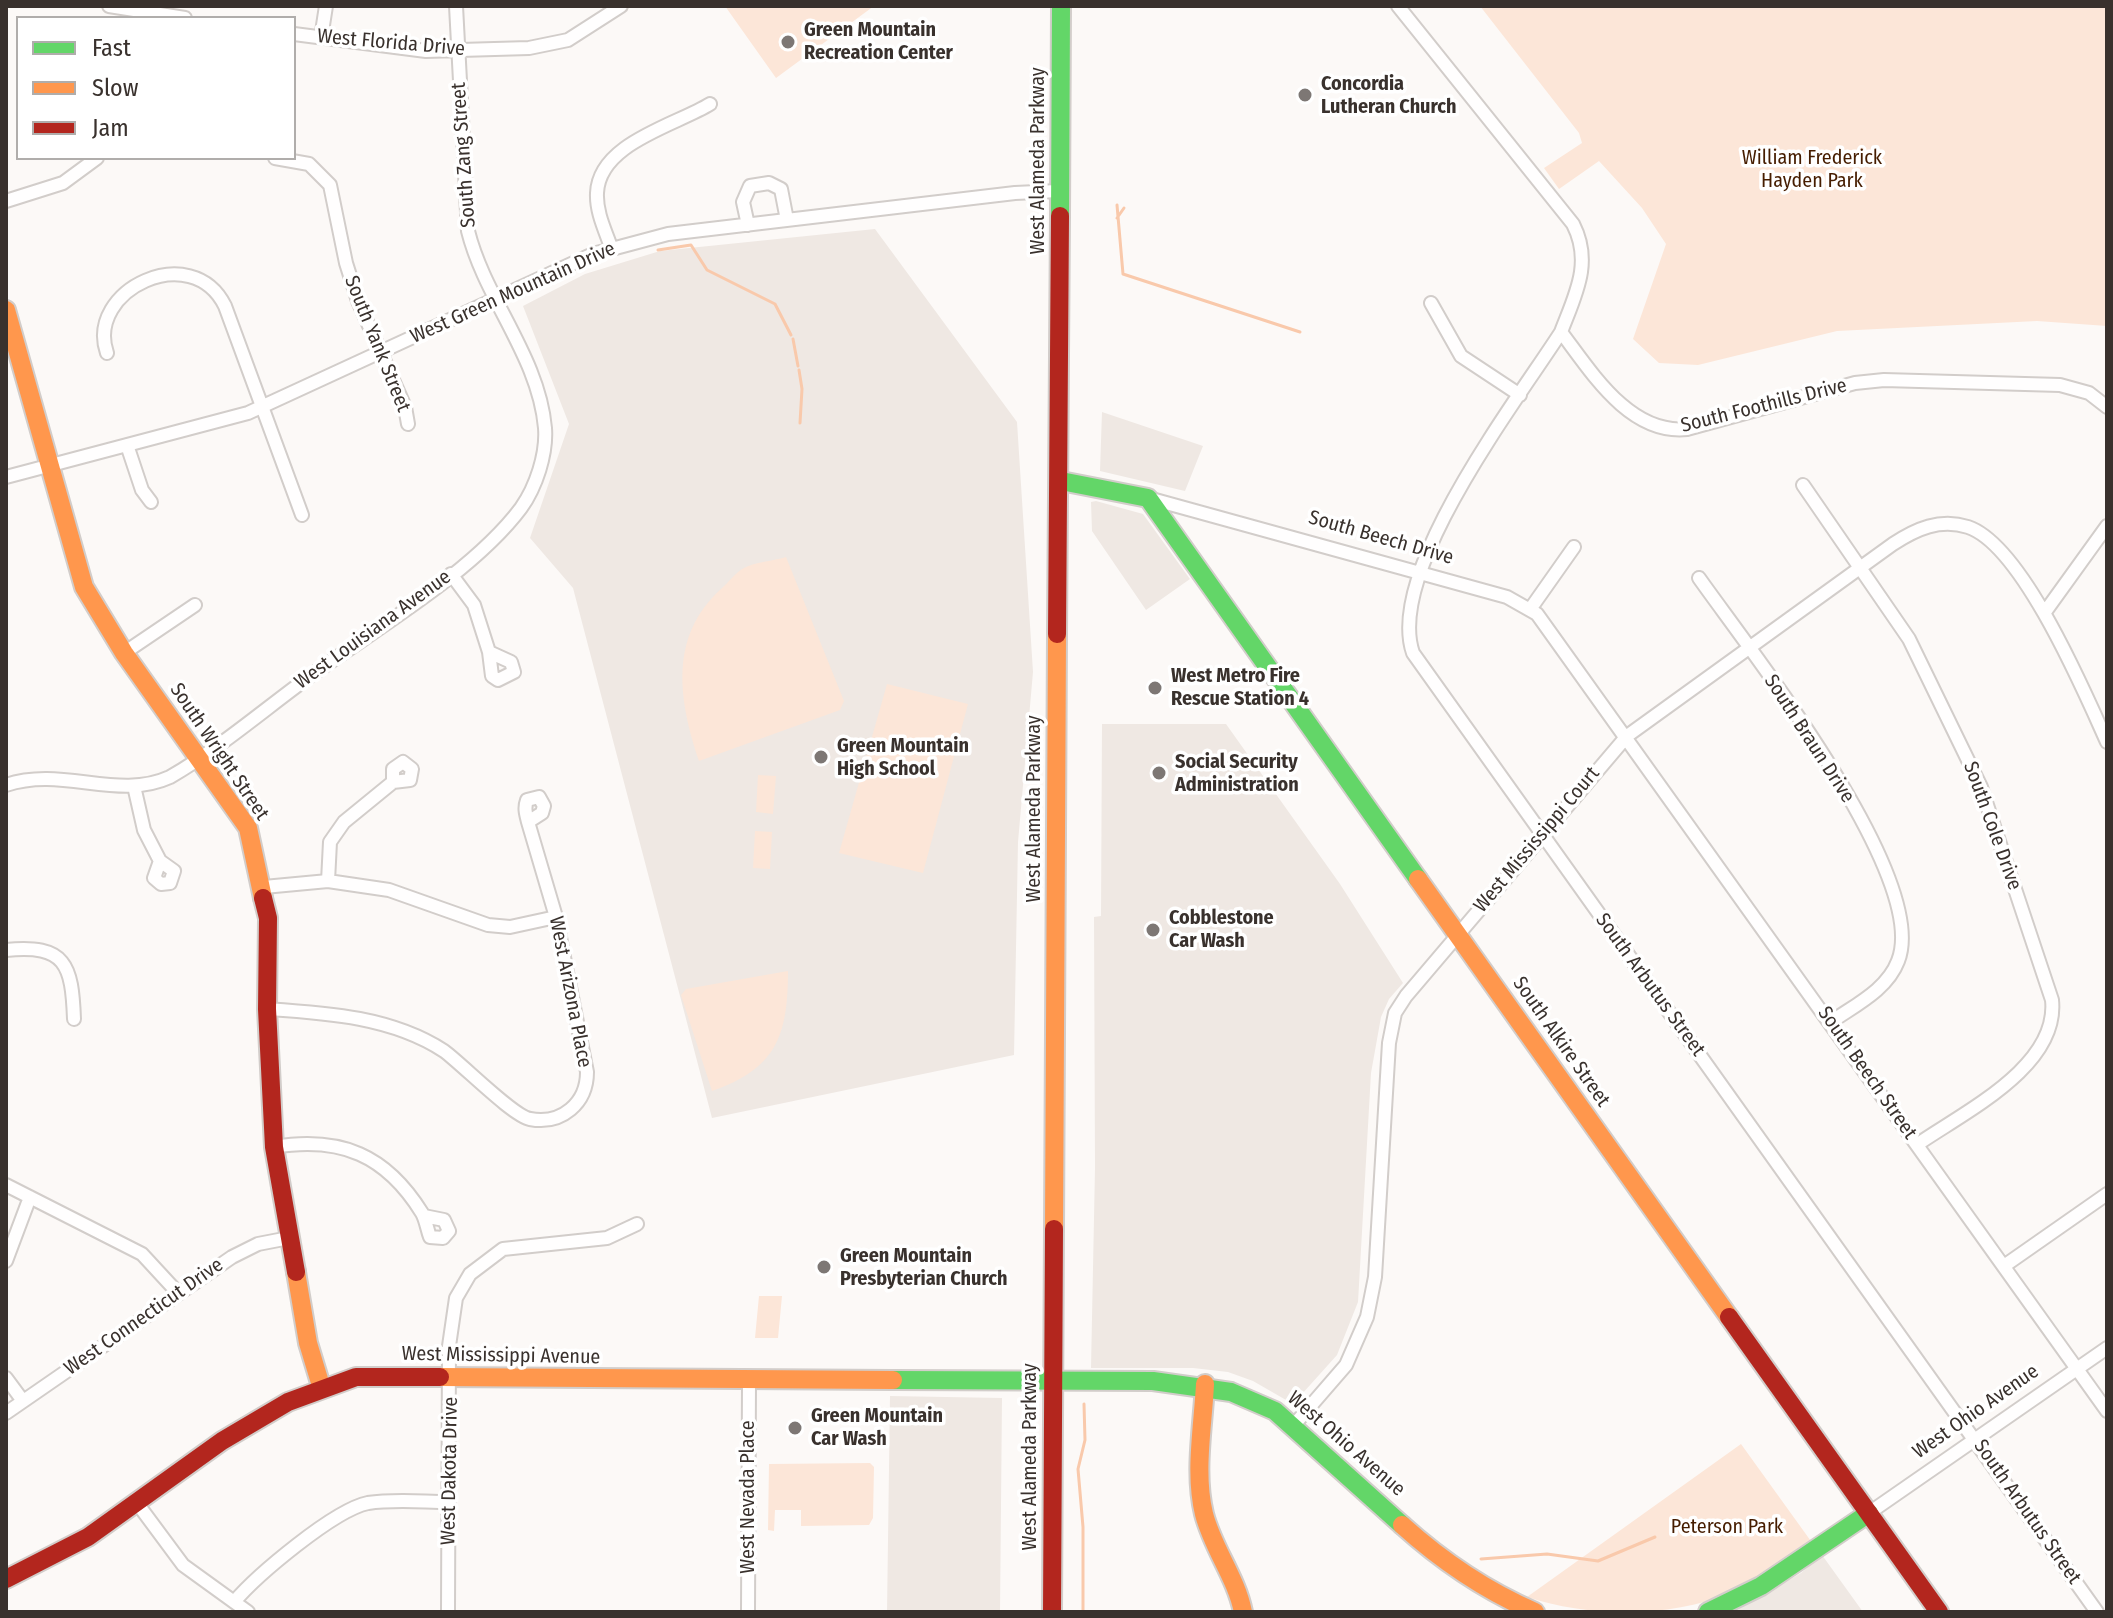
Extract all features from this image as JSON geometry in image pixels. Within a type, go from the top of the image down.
[{"type":"street","points":[[109,6],[172,16]]},
{"type":"street","points":[[321,38],[326,6]]},
{"type":"street","name":"South Zang Street","points":[[456,6],[465,219],[474,253],[495,298]]},
{"type":"street","name":"West Florida Drive","points":[[296,34],[457,51],[557,44],[579,34],[621,6]]},
{"type":"street","name":"West Alameda Parkway","points":[[1052,1612],[1051,1382],[1061,481],[1058,191],[1061,6]]},
{"type":"street","points":[[1398,6],[1549,191],[1577,232],[1583,268],[1561,332]]},
{"type":"street","points":[[611,247],[597,204],[597,171],[642,137],[710,104]]},
{"type":"street","points":[[6,201],[63,183],[94,160]]},
{"type":"street","name":"South Yank Street","points":[[286,160],[309,164],[330,185],[346,263],[380,353],[405,407],[408,424]]},
{"type":"street","points":[[748,225],[743,202],[750,186],[777,185],[787,220]]},
{"type":"street","name":"West Green Mountain Drive","points":[[6,477],[264,408],[495,298],[611,247],[668,234],[1015,193],[1058,191]]},
{"type":"street","points":[[107,353],[105,322],[118,300],[156,277],[173,274],[193,276],[210,285],[221,298],[302,515]]},
{"type":"street","name":"West Louisiana Avenue","points":[[6,785],[53,777],[134,786],[170,777],[451,574],[503,528],[522,506],[536,481],[545,431],[541,401],[526,361],[495,298]]},
{"type":"street","points":[[1431,303],[1461,356],[1520,395]]},
{"type":"street","name":"South Wright Street","points":[[6,310],[47,466],[84,587],[124,653],[248,828],[264,887],[268,918],[267,1009],[274,1147],[308,1343],[321,1386]]},
{"type":"street","name":"South Arbutus Street","points":[[1561,332],[1432,540],[1419,571],[1408,627],[1413,653],[2097,1612]]},
{"type":"street","name":"South Foothills Drive","points":[[1561,332],[1635,416],[1669,430],[1705,425],[1874,381],[2060,385],[2089,393],[2107,407]]},
{"type":"street","points":[[127,445],[142,490],[151,502]]},
{"type":"street","name":"South Beech Drive","points":[[1061,481],[1148,498],[1419,571],[1531,608]]},
{"type":"street","name":"South Cole Drive","points":[[1803,485],[1902,625],[1981,787],[2052,1000],[2051,1028],[2035,1059],[1918,1144]]},
{"type":"street","name":"South Alkire Street","points":[[1148,498],[1939,1612]]},
{"type":"street","name":"West Mississippi Court","points":[[1294,1425],[1346,1365],[1364,1329],[1375,1277],[1392,1023],[1406,996],[1627,736],[1921,528],[1941,524],[1968,527],[1996,546],[2045,612]]},
{"type":"street","points":[[2107,526],[2045,612],[2107,742]]},
{"type":"street","points":[[1574,547],[1531,608],[1627,736]]},
{"type":"street","points":[[451,574],[474,605],[489,652]]},
{"type":"street","name":"South Braun Drive","points":[[1699,578],[1845,790],[1881,864],[1901,919],[1901,952],[1891,975],[1880,987],[1831,1022]]},
{"type":"street","points":[[124,653],[195,605]]},
{"type":"street","name":"South Beech Street","points":[[1627,736],[2107,1411]]},
{"type":"street","points":[[328,881],[330,842],[344,822],[393,782]]},
{"type":"street","points":[[134,786],[141,822],[160,861]]},
{"type":"street","name":"West Arizona Place","points":[[267,1009],[325,1013],[403,1030],[442,1050],[522,1117],[552,1119],[576,1106],[587,1084],[556,917],[528,822]]},
{"type":"street","points":[[264,887],[328,881],[389,890],[488,925],[510,927],[556,917]]},
{"type":"street","points":[[6,950],[39,948],[61,959],[71,980],[74,1019]]},
{"type":"street","points":[[274,1147],[329,1143],[357,1152],[393,1176],[424,1216]]},
{"type":"street","points":[[6,1185],[142,1254],[178,1293]]},
{"type":"street","points":[[2004,1266],[2107,1194]]},
{"type":"street","points":[[6,1261],[30,1197]]},
{"type":"street","name":"West Dakota Drive","points":[[448,1612],[452,1310],[463,1285],[481,1263],[503,1249],[607,1238],[637,1224]]},
{"type":"street","name":"West Connecticut Drive","points":[[6,1413],[249,1247],[289,1238]]},
{"type":"street","name":"West Ohio Avenue","points":[[1708,1612],[1761,1586],[2107,1348]]},
{"type":"street","name":"West Mississippi Avenue","points":[[6,1579],[76,1544],[267,1413],[321,1386],[373,1375],[749,1382],[1051,1382]]},
{"type":"street","points":[[6,1378],[23,1401]]},
{"type":"street","name":"West Nevada Place","points":[[748,1612],[749,1382]]},
{"type":"street","name":"West Ohio Avenue","points":[[1051,1382],[1205,1384],[1254,1400],[1294,1425],[1460,1573],[1496,1596],[1535,1612]]},
{"type":"street","points":[[1205,1384],[1203,1507],[1239,1593],[1243,1612]]},
{"type":"street","points":[[234,1602],[269,1566],[358,1506],[384,1502],[449,1502]]},
{"type":"street","points":[[137,1503],[183,1565],[248,1612]]},
{"type":"shaded area","name":"Green Mountain High School","points":[[875,229],[1017,422],[1033,672],[1018,842],[1014,1055],[712,1118],[573,588],[530,538],[569,424],[523,306],[585,274],[660,251]]},
{"type":"shaded area","points":[[1102,412],[1203,446],[1185,491],[1100,471]]},
{"type":"shaded area","points":[[1091,502],[1143,514],[1190,579],[1146,610],[1092,531]]},
{"type":"shaded area","points":[[1102,724],[1226,724],[1340,884],[1403,983],[1389,999],[1381,1017],[1371,1073],[1358,1302],[1337,1355],[1293,1404],[1253,1381],[1228,1372],[1193,1368],[1091,1368],[1095,1168],[1094,917],[1101,916]]},
{"type":"shaded area","points":[[890,1396],[1002,1398],[1000,1612],[887,1612]]},
{"type":"shaded area","points":[[1822,1555],[1863,1612],[1734,1612],[1801,1573]]},
{"type":"green space","name":"Green Mountain Recreation Center","points":[[725,6],[874,6],[776,78]]},
{"type":"green space","name":"William Frederick Hayden Park","points":[[1480,6],[2107,6],[2107,326],[2037,321],[1837,331],[1698,365],[1659,363],[1633,339],[1666,244],[1642,208],[1599,161],[1559,189],[1544,168],[1582,143],[1579,133]]},
{"type":"green space","points":[[786,557],[844,701],[840,710],[699,761],[683,693],[685,649],[692,628],[704,608],[741,570],[753,564]]},
{"type":"green space","points":[[887,684],[968,704],[923,873],[839,853]]},
{"type":"green space","points":[[758,775],[776,776],[773,814],[756,812]]},
{"type":"green space","points":[[755,831],[772,832],[770,869],[753,868]]},
{"type":"green space","points":[[788,971],[785,1014],[774,1047],[751,1072],[712,1091],[681,995],[686,989]]},
{"type":"green space","points":[[759,1296],[782,1296],[778,1338],[755,1338]]},
{"type":"green space","name":"Peterson Park","points":[[1741,1444],[1813,1544],[1733,1592],[1684,1607],[1604,1612],[1527,1597]]},
{"type":"green space","points":[[870,1463],[874,1467],[873,1518],[869,1525],[801,1526],[801,1510],[775,1510],[774,1531],[768,1530],[769,1464]]},
{"type":"waterway","points":[[1117,205],[1123,274],[1300,332]]},
{"type":"waterway","points":[[1117,218],[1124,208]]},
{"type":"waterway","points":[[658,250],[691,245],[707,270],[775,304],[791,335]]},
{"type":"waterway","points":[[793,339],[798,366]]},
{"type":"waterway","points":[[799,370],[802,389],[800,423]]},
{"type":"waterway","points":[[1083,1612],[1083,1527],[1078,1469],[1085,1440],[1084,1404]]},
{"type":"waterway","points":[[1481,1559],[1547,1554],[1598,1561],[1655,1537]]},
{"type":"traffic: fast","points":[[1060,216],[1061,6]]},
{"type":"traffic: fast","points":[[1061,481],[1148,498],[1418,879]]},
{"type":"traffic: fast","points":[[893,1380],[1153,1381],[1231,1392],[1275,1411],[1402,1525]]},
{"type":"traffic: fast","points":[[1708,1612],[1761,1586],[1869,1513]]},
{"type":"traffic: slow","points":[[6,310],[84,587],[124,653],[248,828],[263,898]]},
{"type":"traffic: slow","points":[[1054,1229],[1057,634]]},
{"type":"traffic: slow","points":[[1418,879],[1729,1317]]},
{"type":"traffic: slow","points":[[296,1272],[308,1343],[321,1386]]},
{"type":"traffic: slow","points":[[440,1377],[893,1380]]},
{"type":"traffic: slow","points":[[1205,1384],[1199,1466],[1201,1498],[1208,1527],[1243,1612]]},
{"type":"traffic: slow","points":[[1402,1525],[1465,1574],[1535,1612]]},
{"type":"traffic: jam","points":[[1057,634],[1060,216]]},
{"type":"traffic: jam","points":[[263,898],[268,918],[267,1009],[274,1147],[296,1272]]},
{"type":"traffic: jam","points":[[1052,1612],[1054,1229]]},
{"type":"traffic: jam","points":[[1729,1317],[1939,1612]]},
{"type":"traffic: jam","points":[[6,1579],[88,1537],[222,1441],[288,1402],[356,1377],[440,1377]]},
{"type":"place","name":"Green Mountain Recreation Center","points":[[788,42]]},
{"type":"place","name":"Concordia Lutheran Church","points":[[1305,95]]},
{"type":"place","name":"West Metro Fire Rescue Station 4","points":[[1155,688]]},
{"type":"place","name":"Green Mountain High School","points":[[821,757]]},
{"type":"place","name":"Social Security Administration","points":[[1159,773]]},
{"type":"place","name":"Cobblestone Car Wash","points":[[1153,930]]},
{"type":"place","name":"Green Mountain Presbyterian Church","points":[[824,1267]]},
{"type":"place","name":"Green Mountain Car Wash","points":[[795,1428]]}]
